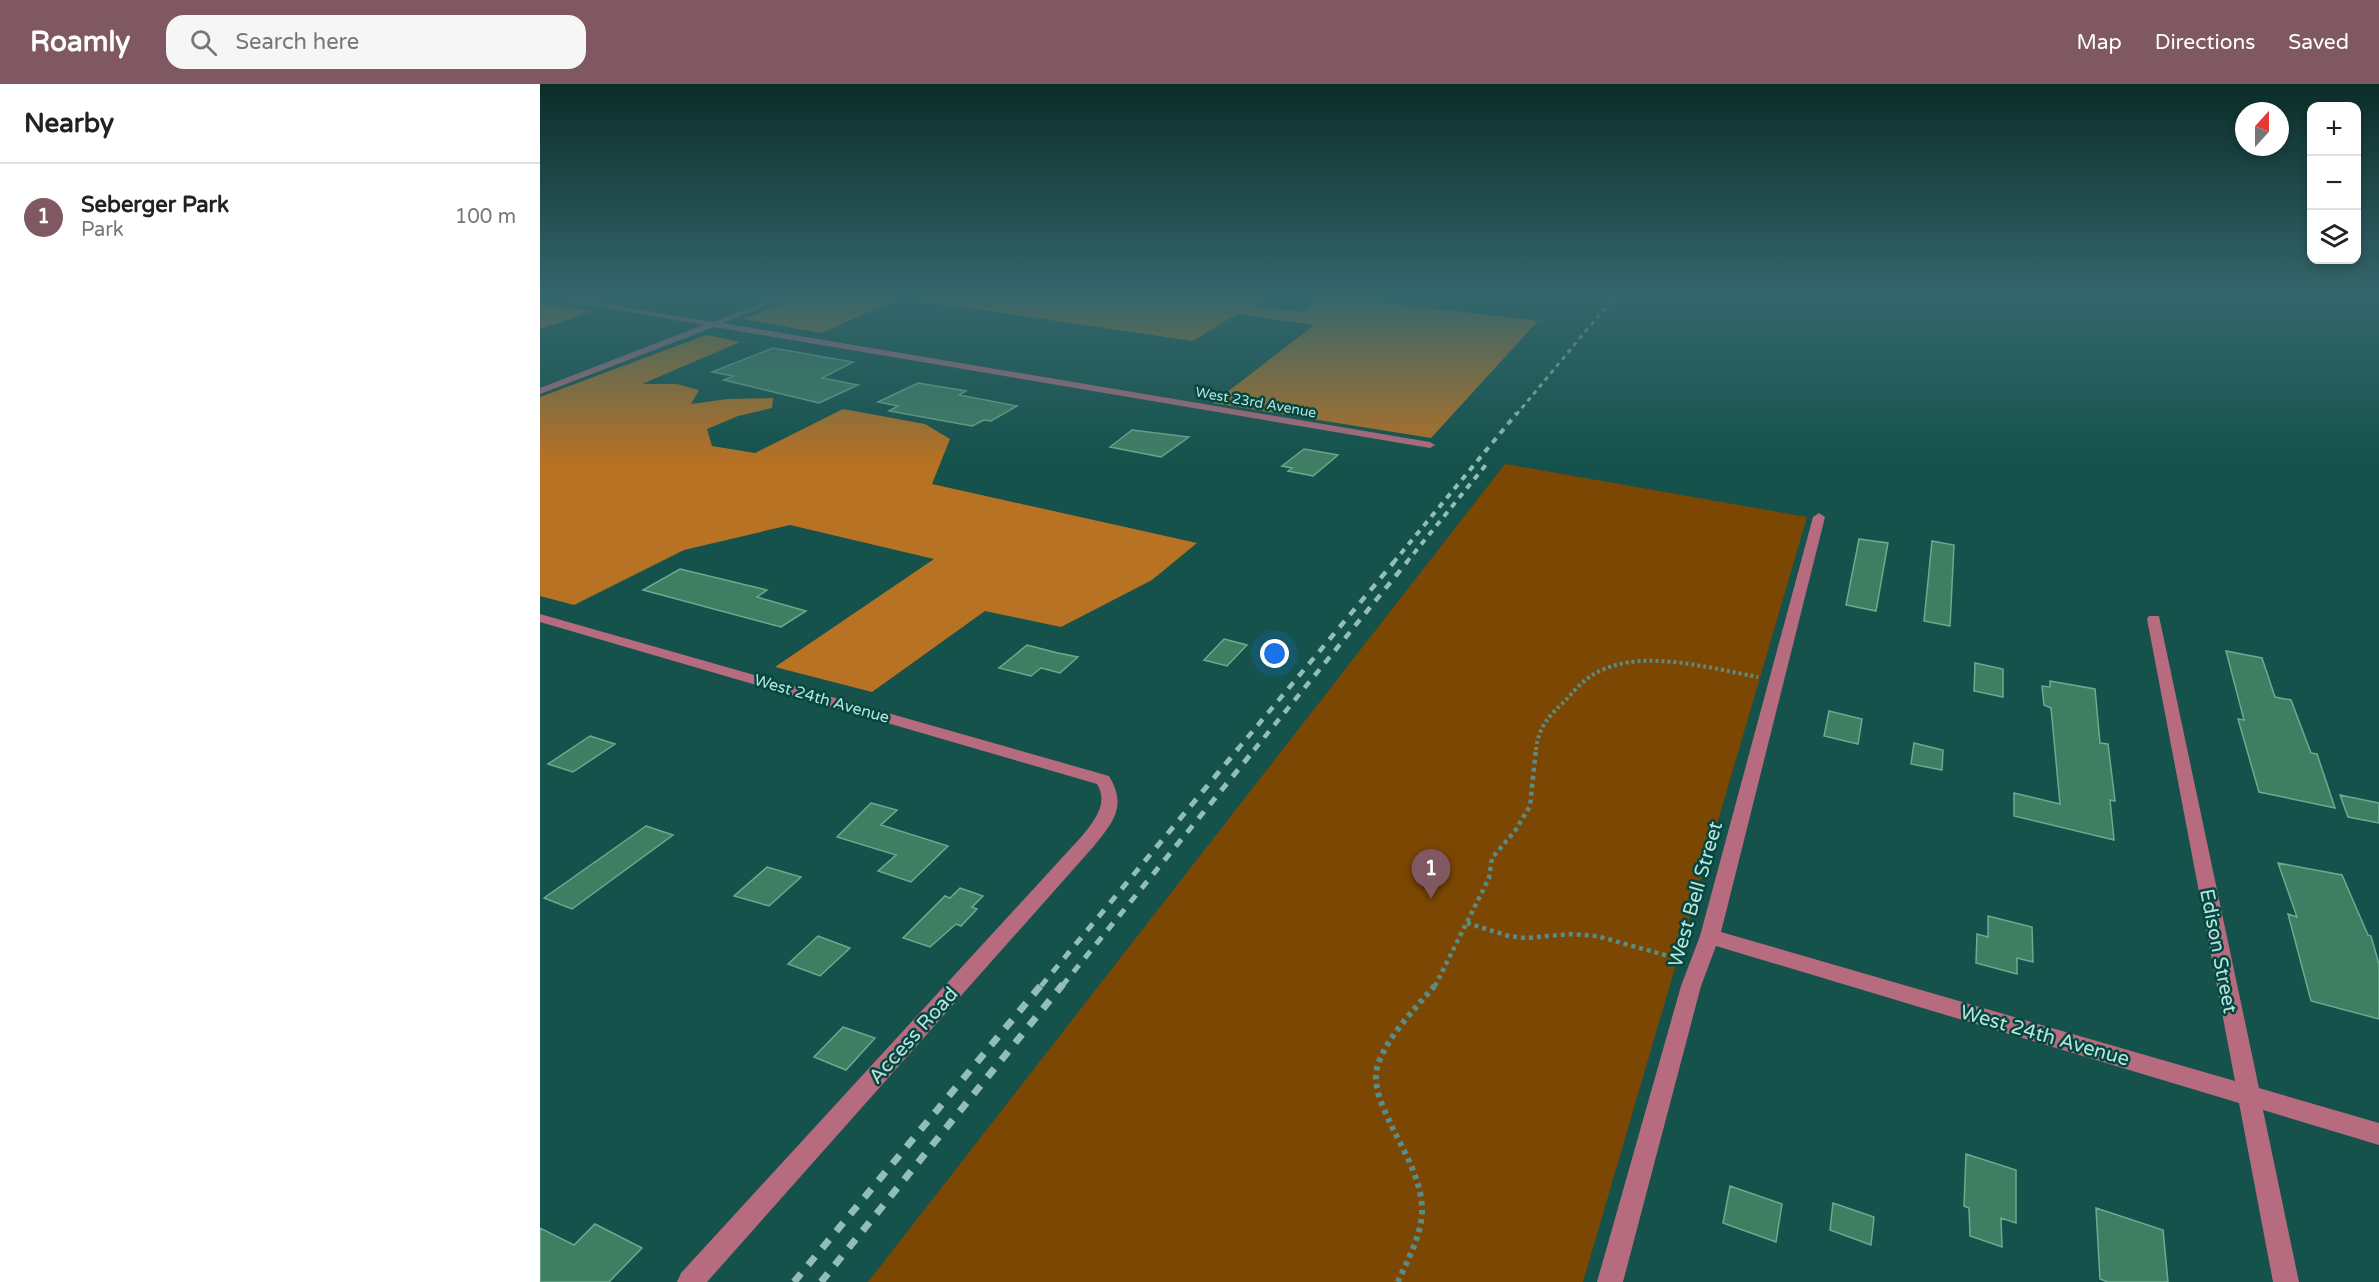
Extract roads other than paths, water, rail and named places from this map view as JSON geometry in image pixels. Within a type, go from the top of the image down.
[{"type":"street","points":[[540,391],[644,352]]},
{"type":"street","name":"West 23rd Avenue","points":[[875,352],[1430,445]]},
{"type":"street","name":"West Bell Street","points":[[1610,1282],[1699,965],[1710,936],[1819,517]]},
{"type":"street","name":"West 24th Avenue","points":[[540,618],[1103,780]]},
{"type":"street","name":"Edison Street","points":[[2154,619],[2286,1282]]},
{"type":"street","name":"Access Road","points":[[690,1282],[1097,829],[1108,813],[1112,800],[1103,780]]},
{"type":"street","name":"West 24th Avenue","points":[[1710,936],[2379,1134]]},
{"type":"railway","points":[[1516,415],[1568,352]]},
{"type":"railway","points":[[1393,563],[1517,413]]},
{"type":"railway","points":[[1406,563],[1489,461]]},
{"type":"railway","points":[[1237,750],[1394,562]]},
{"type":"railway","points":[[1254,750],[1407,562]]},
{"type":"railway","points":[[1041,986],[1238,749]]},
{"type":"railway","points":[[1062,986],[1255,749]]},
{"type":"railway","points":[[794,1282],[1042,984]]},
{"type":"railway","points":[[821,1282],[1063,984]]},
{"type":"place","name":"Seberger Park","points":[[1431,899]]}]
